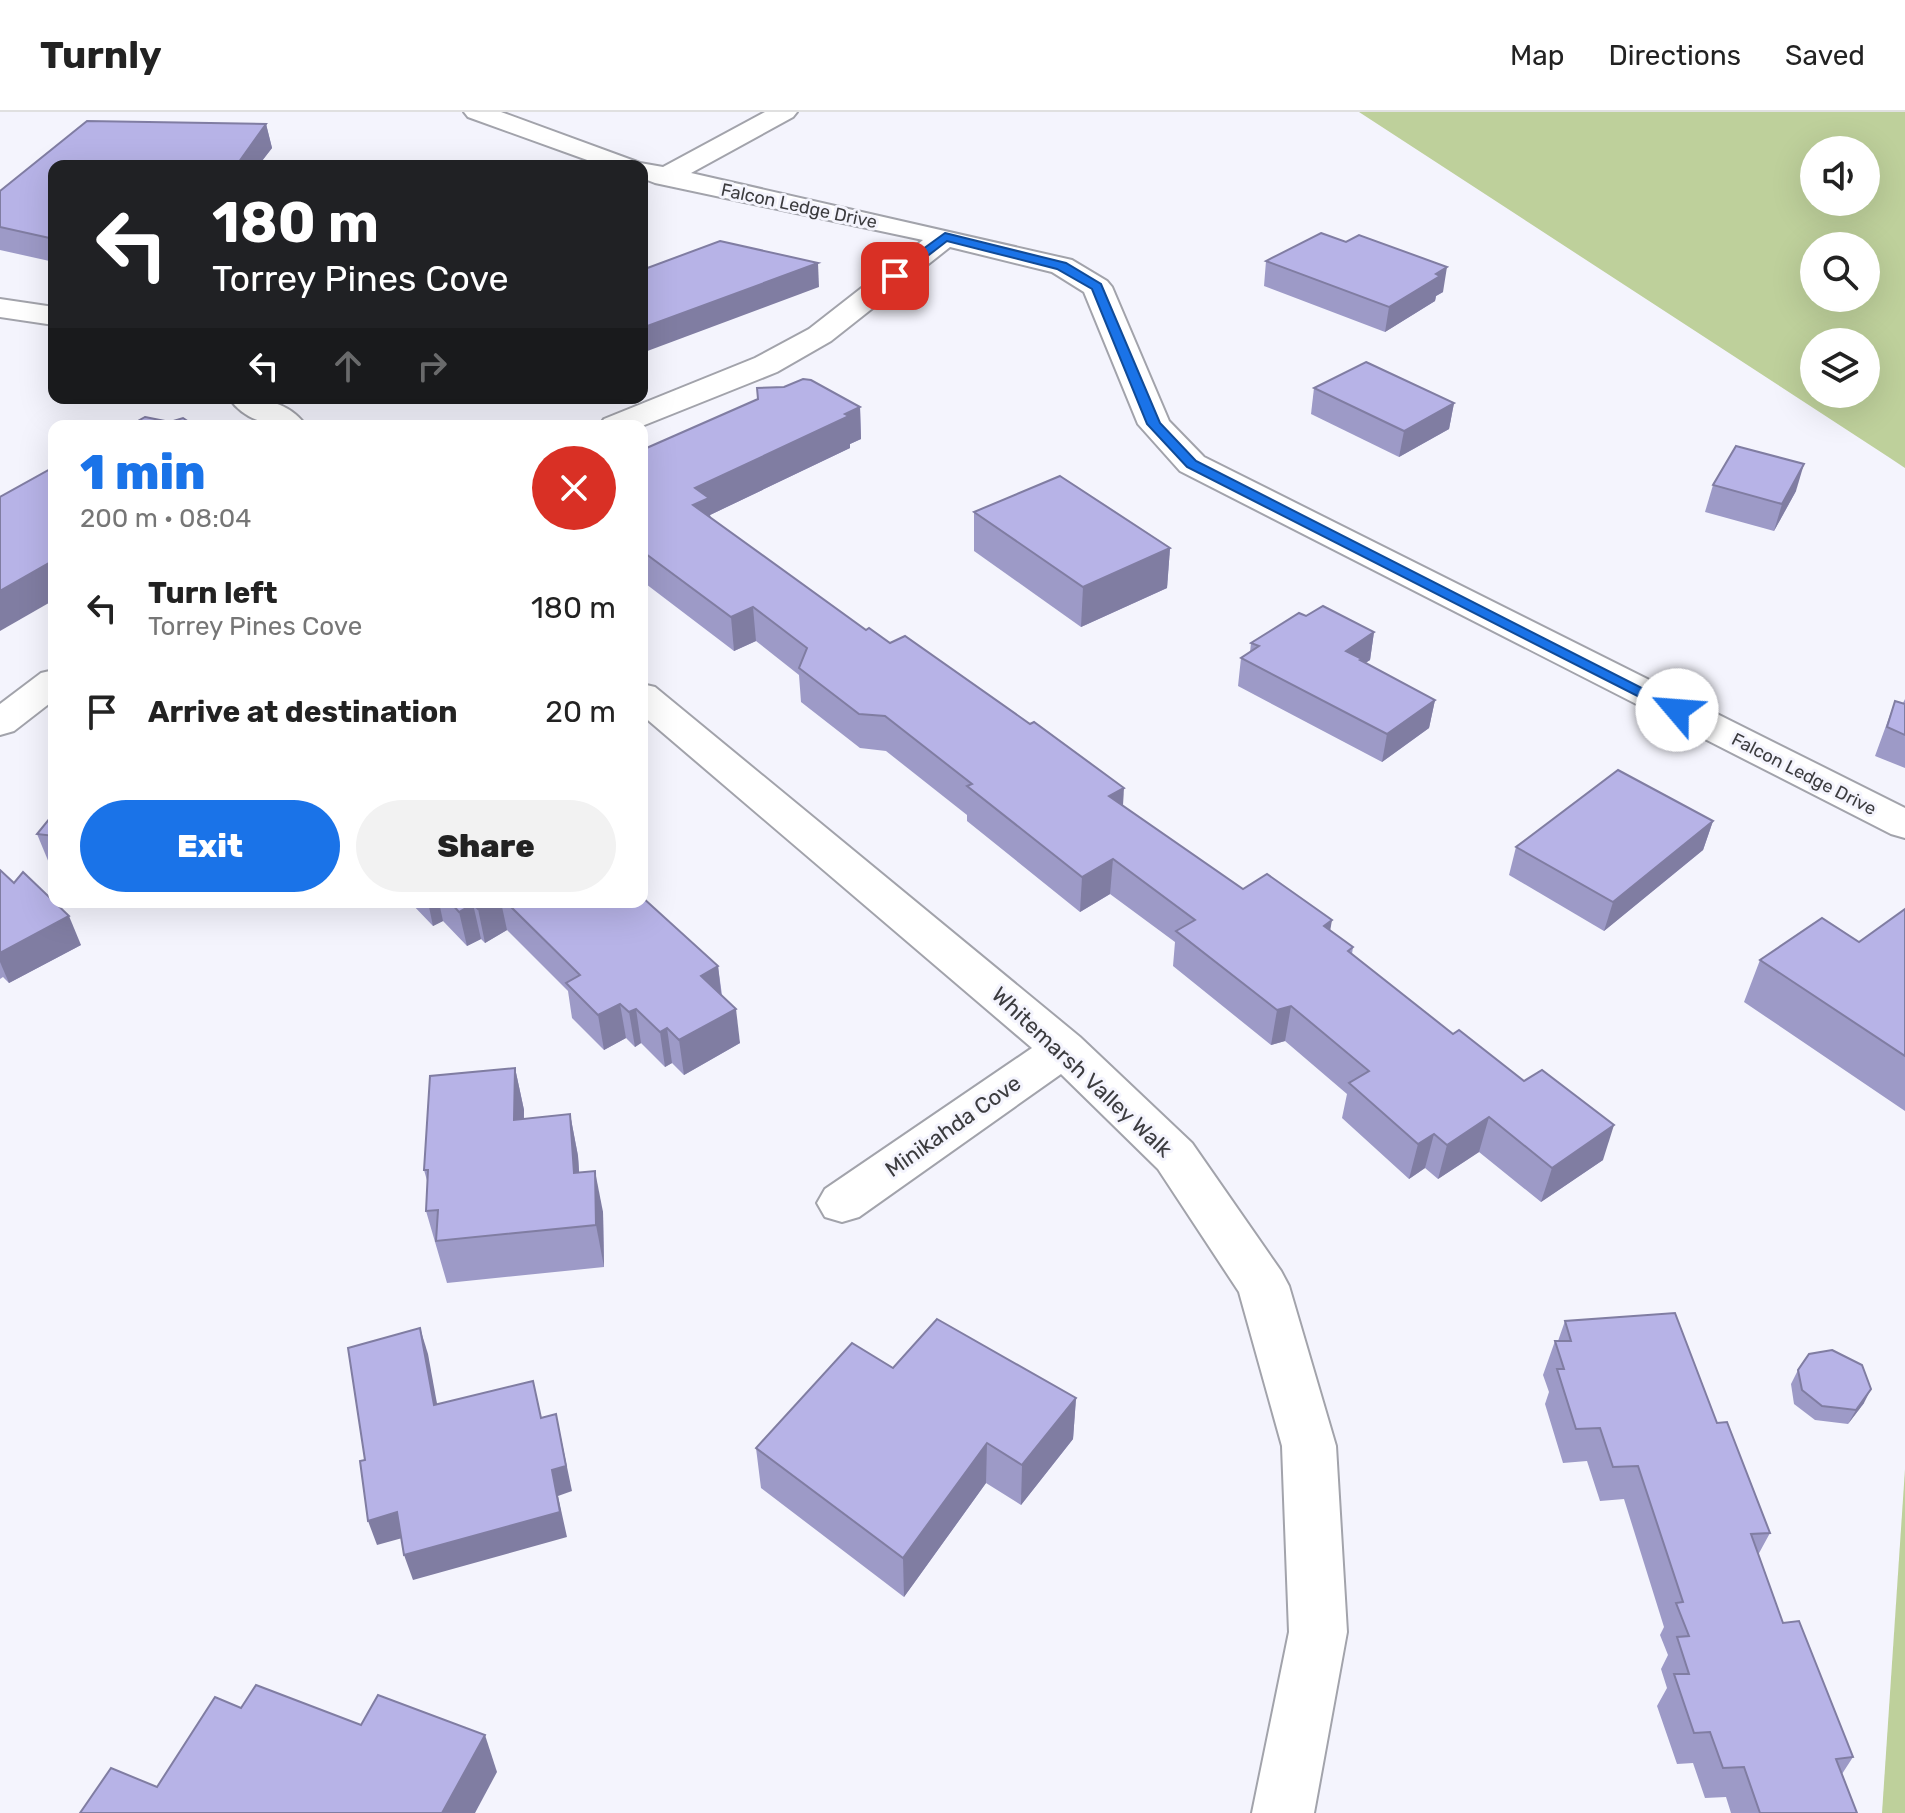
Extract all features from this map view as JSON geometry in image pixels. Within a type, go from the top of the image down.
[{"type":"street","points":[[477,112],[612,160]]},
{"type":"street","points":[[653,173],[784,112]]},
{"type":"street","name":"Falcon Ledge Drive","points":[[653,173],[1062,266],[1097,287],[1154,424],[1192,464],[1905,825]]},
{"type":"street","points":[[630,420],[766,365],[806,342],[945,237]]},
{"type":"street","points":[[0,308],[48,315]]},
{"type":"street","points":[[255,404],[280,420]]},
{"type":"street","points":[[0,723],[48,686]]},
{"type":"street","name":"Whitemarsh Valley Walk","points":[[648,700],[1064,1049],[1175,1156],[1263,1286],[1309,1446],[1318,1632],[1283,1813]]},
{"type":"street","name":"Minikahda Cove","points":[[842,1203],[1064,1049]]},
{"type":"green space","points":[[1359,112],[1905,112],[1905,468],[1813,408],[1880,408],[1880,328],[1800,328],[1800,400]]},
{"type":"green space","points":[[1905,1469],[1905,1813],[1882,1813]]},
{"type":"building","points":[[87,121],[266,124],[240,160],[48,160],[48,238],[0,227],[0,191]]},
{"type":"building","points":[[1321,233],[1346,242],[1359,235],[1447,267],[1436,274],[1440,276],[1389,307],[1266,261]]},
{"type":"building","points":[[720,241],[818,263],[648,326],[648,268]]},
{"type":"building","points":[[1366,362],[1454,403],[1404,431],[1314,388]]},
{"type":"building","points":[[803,379],[811,380],[860,407],[845,414],[849,416],[695,488],[709,498],[693,505],[866,630],[869,628],[890,643],[905,636],[1030,724],[1034,722],[1124,788],[1109,796],[1243,889],[1267,874],[1332,920],[1324,926],[1353,947],[1348,951],[1453,1034],[1459,1030],[1524,1081],[1542,1070],[1614,1125],[1552,1168],[1489,1117],[1447,1145],[1434,1134],[1418,1144],[1349,1083],[1369,1071],[1291,1006],[1277,1010],[1176,931],[1195,920],[1113,859],[1082,877],[967,786],[972,784],[885,716],[859,714],[799,668],[807,648],[753,607],[731,617],[648,555],[648,447],[758,399],[757,388],[784,387]]},
{"type":"building","points":[[1736,446],[1804,464],[1782,504],[1713,485]]},
{"type":"building","points":[[48,470],[48,563],[0,591],[0,497]]},
{"type":"building","points":[[1060,476],[1170,548],[1083,587],[974,512]]},
{"type":"building","points":[[1323,606],[1374,632],[1346,651],[1435,700],[1387,734],[1241,658],[1259,646],[1251,643],[1299,613],[1306,616]]},
{"type":"building","points":[[1895,701],[1905,704],[1905,735],[1887,727]]},
{"type":"building","points":[[1618,770],[1713,821],[1613,902],[1516,847]]},
{"type":"building","points":[[48,820],[48,835],[37,834]]},
{"type":"building","points":[[0,870],[14,883],[23,872],[48,896],[48,908],[61,908],[69,916],[0,953]]},
{"type":"building","points":[[648,902],[718,966],[701,976],[736,1009],[679,1040],[667,1028],[660,1032],[636,1009],[629,1012],[620,1004],[598,1015],[566,983],[580,975],[512,908],[648,908]]},
{"type":"building","points":[[1905,909],[1905,1056],[1760,960],[1822,918],[1859,942]]},
{"type":"building","points":[[515,1068],[514,1120],[570,1114],[574,1173],[595,1171],[596,1225],[436,1241],[438,1210],[426,1211],[428,1170],[424,1170],[430,1076]]},
{"type":"building","points":[[1675,1313],[1717,1423],[1727,1422],[1770,1533],[1751,1534],[1783,1623],[1799,1621],[1853,1757],[1836,1759],[1857,1813],[1760,1813],[1744,1767],[1723,1768],[1710,1732],[1694,1733],[1674,1674],[1689,1674],[1677,1637],[1689,1636],[1676,1603],[1683,1602],[1638,1466],[1613,1467],[1600,1428],[1576,1429],[1557,1369],[1564,1369],[1555,1341],[1571,1341],[1565,1321]]},
{"type":"building","points":[[937,1319],[1076,1398],[1022,1465],[987,1443],[903,1558],[756,1448],[852,1343],[893,1368]]},
{"type":"building","points":[[420,1328],[434,1405],[533,1381],[541,1418],[556,1414],[566,1466],[552,1470],[560,1512],[404,1555],[397,1512],[368,1521],[360,1461],[365,1460],[348,1348]]},
{"type":"building","points":[[1832,1350],[1862,1365],[1871,1389],[1856,1410],[1822,1406],[1802,1390],[1798,1370],[1809,1354]]},
{"type":"building","points":[[256,1685],[361,1725],[378,1695],[485,1735],[442,1813],[80,1813],[111,1768],[157,1787],[215,1697],[241,1708]]},
{"type":"route","points":[[895,276],[945,237],[1062,266],[1097,287],[1154,424],[1192,464],[1677,710]]}]
